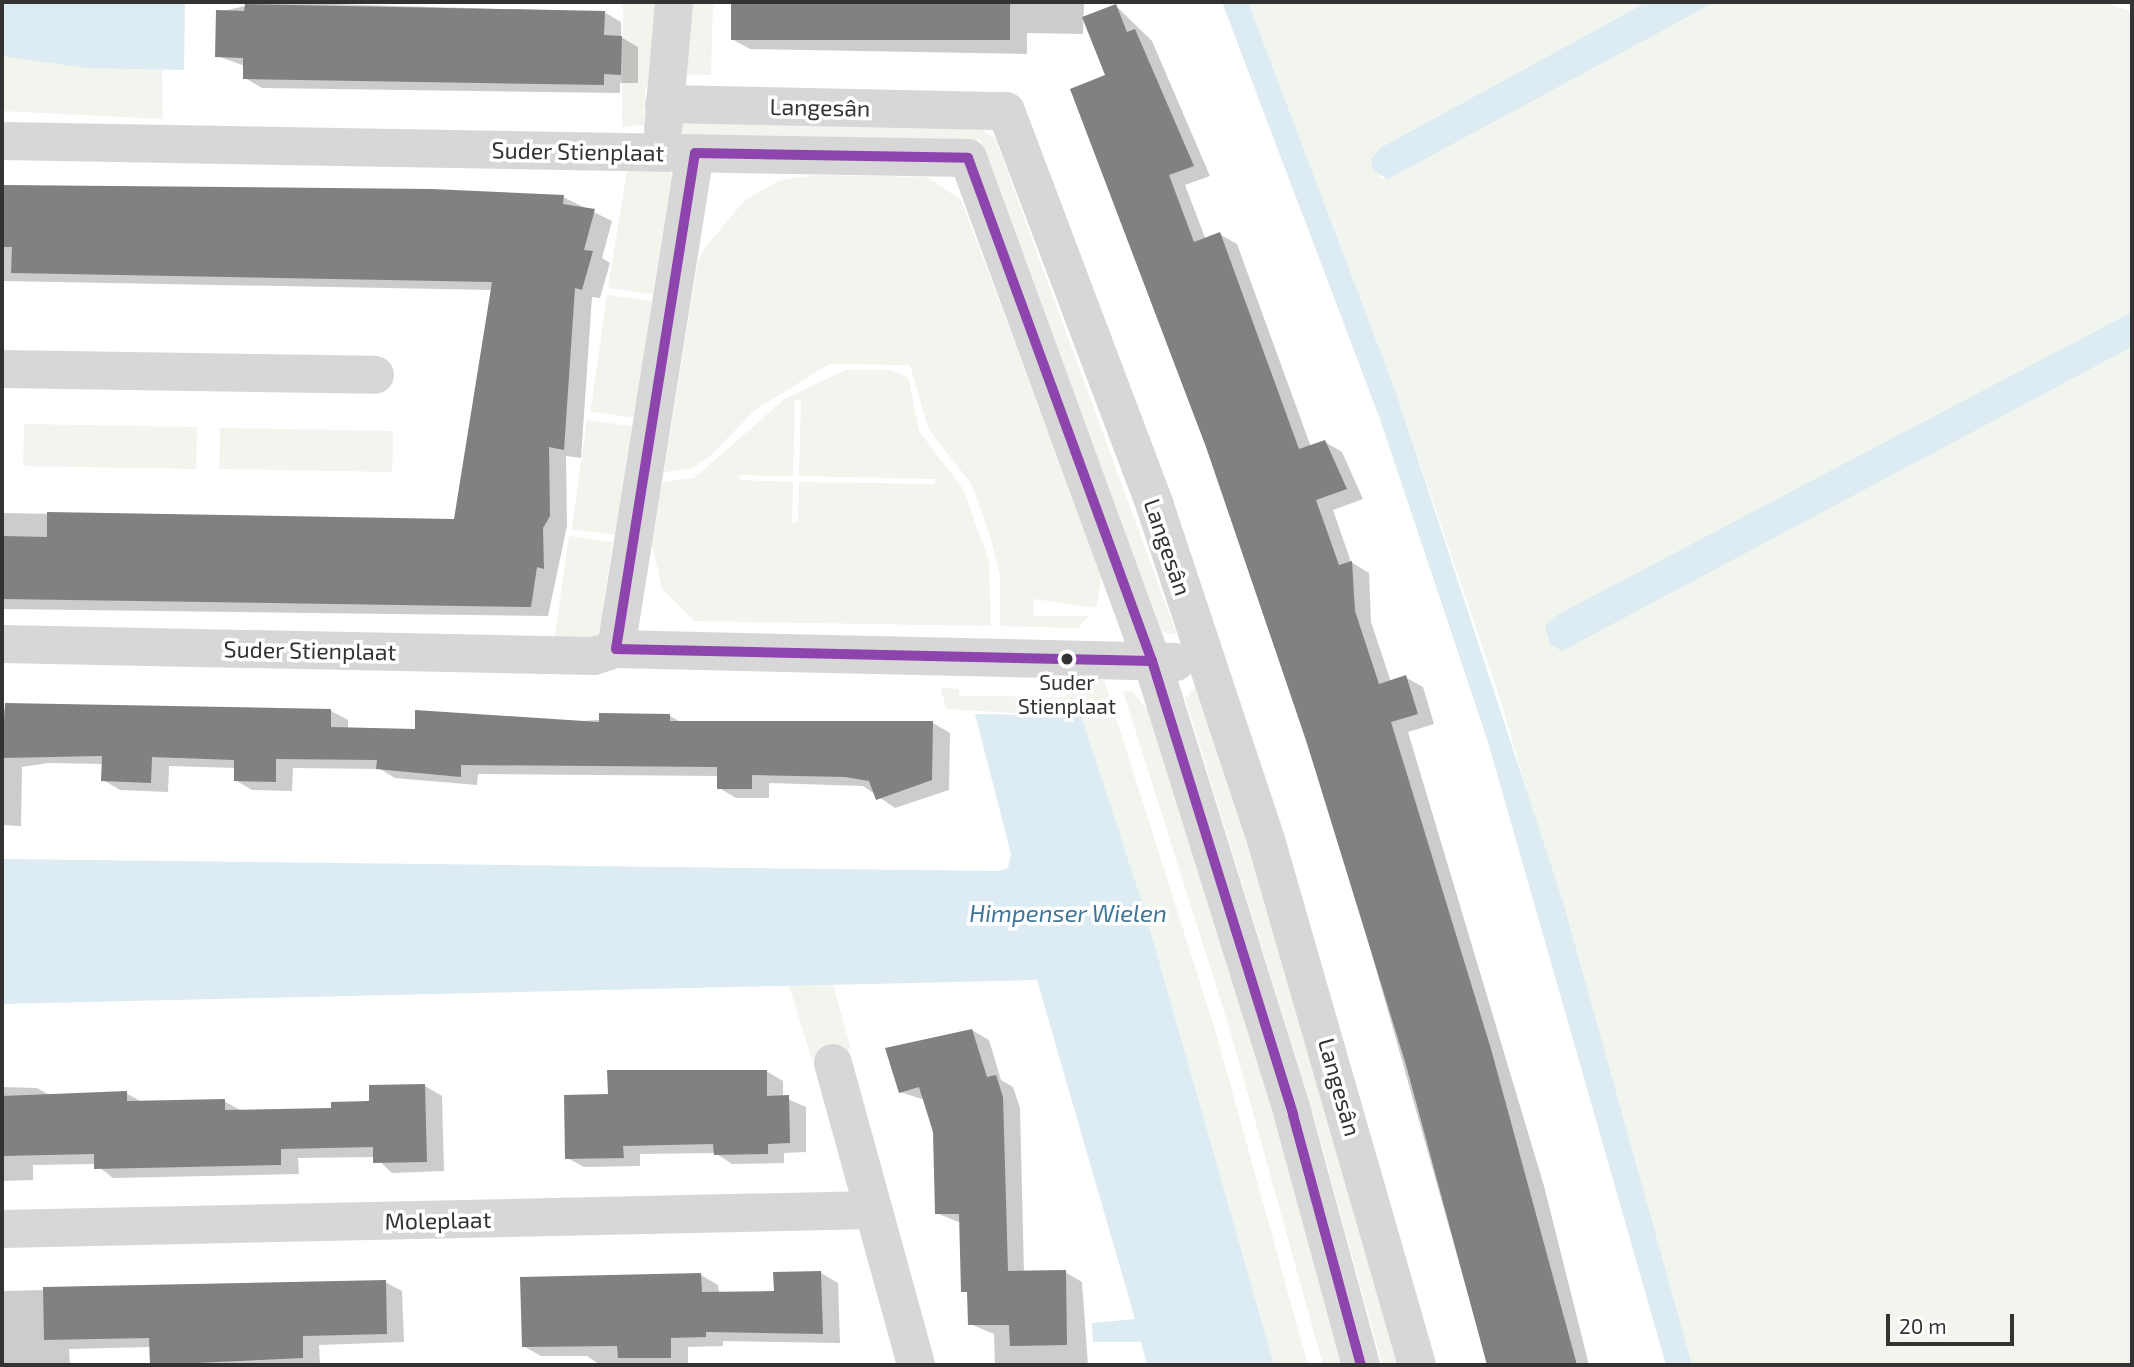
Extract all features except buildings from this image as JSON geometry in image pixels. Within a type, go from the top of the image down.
[{"type":"street","points":[[674,2],[664,104],[679,153],[968,158],[1152,661],[1289,1102],[1361,1365]]},
{"type":"street","name":"Langesân","points":[[664,104],[1006,111],[1208,663],[1323,1028],[1417,1365]]},
{"type":"street","name":"Suder Stienplaat","points":[[2,141],[679,153],[617,649]]},
{"type":"street","points":[[2,369],[375,375]]},
{"type":"street","name":"Suder Stienplaat","points":[[2,645],[594,656],[617,649],[1208,663]]},
{"type":"street","points":[[833,1063],[916,1365]]},
{"type":"street","name":"Moleplaat","points":[[2,1229],[873,1210]]},
{"type":"shaded area","points":[[623,2],[664,2],[655,87],[645,87],[644,125],[622,127]]},
{"type":"shaded area","points":[[686,2],[713,2],[711,75],[679,74]]},
{"type":"shaded area","points":[[1248,2],[1647,2],[1380,148],[1380,179],[1715,2],[2104,2],[2132,12],[2132,312],[1545,625],[1562,650],[2132,347],[2132,1365],[1692,1365],[1501,702],[1398,398]]},
{"type":"shaded area","points":[[2,56],[162,70],[163,119],[2,111]]},
{"type":"shaded area","points":[[682,119],[977,127],[995,138],[1177,635],[1162,632],[981,140],[681,134]]},
{"type":"shaded area","points":[[628,165],[669,169],[672,176],[653,294],[608,288]]},
{"type":"shaded area","points":[[813,175],[927,177],[961,200],[1102,574],[1096,608],[1034,599],[1033,616],[1089,616],[1078,628],[1000,626],[1000,575],[990,536],[972,485],[928,428],[910,365],[829,364],[755,410],[709,457],[690,469],[664,472],[698,261],[707,245],[745,200],[778,181]]},
{"type":"shaded area","points":[[607,295],[652,301],[635,418],[591,412]]},
{"type":"shaded area","points":[[846,370],[889,370],[908,377],[919,431],[963,489],[989,561],[991,626],[694,621],[662,589],[652,545],[662,482],[694,478],[786,398]],"holes":[[[795,400],[801,401],[799,476],[935,479],[935,484],[799,482],[798,522],[792,523],[793,482],[740,480],[739,475],[793,476]]]},
{"type":"shaded area","points":[[587,420],[632,426],[616,535],[572,529]]},
{"type":"shaded area","points":[[24,424],[197,427],[196,469],[23,466]]},
{"type":"shaded area","points":[[220,428],[393,431],[392,472],[219,469]]},
{"type":"shaded area","points":[[569,536],[613,542],[598,647],[554,641]]},
{"type":"shaded area","points":[[1067,677],[1104,680],[1216,1033],[1308,1365],[1274,1365],[1144,908],[1081,717],[946,709],[941,688],[959,689],[959,696],[1066,697]]},
{"type":"shaded area","points":[[1196,687],[1202,690],[1402,1365],[1382,1365],[1312,1110],[1185,698]]},
{"type":"shaded area","points":[[1123,691],[1133,692],[1148,711],[1275,1120],[1342,1365],[1323,1365],[1230,1030]]},
{"type":"shaded area","points":[[833,985],[851,1049],[812,1060],[789,986]]},
{"type":"water","points":[[2,2],[185,2],[184,70],[87,68],[2,56]]},
{"type":"water","points":[[1222,2],[1248,2],[1398,398],[1563,902],[1692,1365],[1666,1365],[1488,742],[1380,419]]},
{"type":"water","points":[[1647,2],[1715,2],[1388,179],[1373,170],[1371,159],[1380,148]]},
{"type":"water","points":[[2132,312],[2132,347],[1562,651],[1550,644],[1545,625],[1559,614]]},
{"type":"water","name":"Himpenser Wielen","points":[[975,714],[1081,716],[1144,908],[1274,1365],[1147,1365],[1141,1342],[1093,1342],[1092,1323],[1135,1319],[1037,980],[2,1004],[2,859],[999,871],[1008,868],[1011,854]]},
{"type":"transit line","points":[[695,153],[968,158],[1152,661],[616,649],[695,153]]},
{"type":"transit line","points":[[1152,661],[1293,1115],[1361,1365]]},
{"type":"place","name":"Suder Stienplaat","points":[[1067,659]]}]
